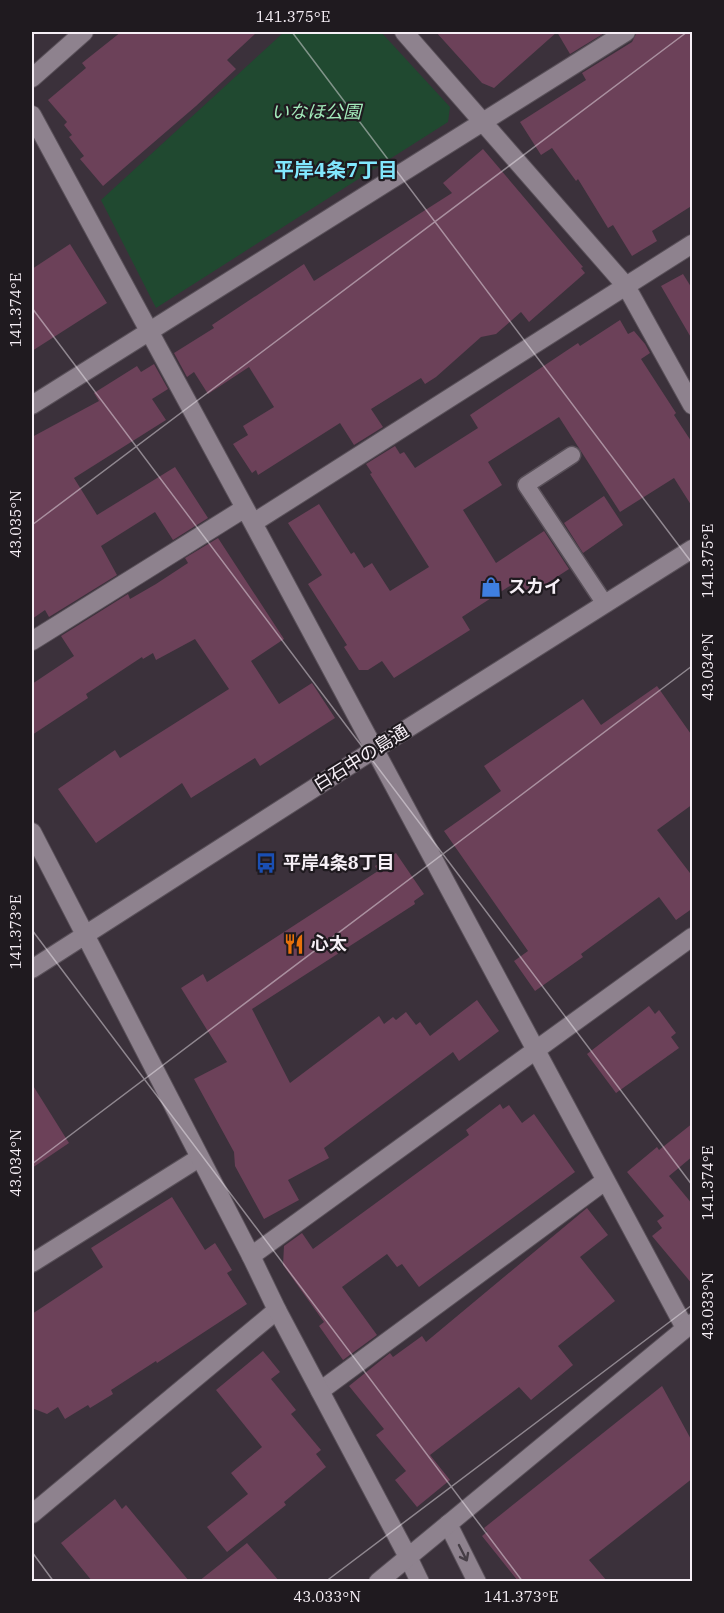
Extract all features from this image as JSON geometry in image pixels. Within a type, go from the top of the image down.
[{"type":"street","points":[[32,78],[84,32]]},
{"type":"street","points":[[404,32],[626,286],[693,405]]},
{"type":"street","points":[[32,405],[627,32]]},
{"type":"street","points":[[32,115],[375,749],[605,1181],[690,1331],[378,1581]]},
{"type":"street","points":[[32,641],[249,516],[693,244]]},
{"type":"street","name":"白石中の島通","points":[[32,969],[693,549]]},
{"type":"street","points":[[32,832],[277,1310],[420,1581]]},
{"type":"street","points":[[251,1256],[693,937]]},
{"type":"street","points":[[32,1263],[199,1158]]},
{"type":"street","points":[[320,1391],[605,1181]]},
{"type":"street","points":[[32,1514],[277,1310]]},
{"type":"street","points":[[448,1524],[477,1581]]},
{"type":"lane","points":[[572,455],[526,485],[605,604]]},
{"type":"green space","name":"いなほ公園","points":[[284,32],[381,32],[450,107],[448,122],[156,308],[101,200]]},
{"type":"building","points":[[121,32],[257,32],[227,60],[236,69],[103,186],[80,159],[84,156],[69,137],[72,135],[64,125],[67,122],[48,100],[86,68],[82,63]]},
{"type":"building","points":[[436,32],[557,32],[494,88],[482,83]]},
{"type":"building","points":[[557,32],[606,32],[570,54]]},
{"type":"building","points":[[637,32],[693,32],[693,205],[652,231],[657,241],[632,256],[613,225],[608,228],[578,179],[576,181],[552,148],[541,155],[520,122],[586,80],[582,73],[632,42]]},
{"type":"building","points":[[483,149],[583,267],[581,268],[585,273],[529,322],[521,312],[496,334],[481,337],[436,377],[425,384],[421,378],[371,409],[383,427],[354,445],[340,423],[258,475],[256,470],[252,473],[233,444],[248,435],[243,426],[274,407],[249,367],[208,394],[194,372],[187,377],[174,353],[214,328],[212,325],[304,264],[314,281],[452,193],[443,183]]},
{"type":"building","points":[[70,244],[107,303],[32,351],[32,269]]},
{"type":"building","points":[[683,274],[693,290],[693,341],[661,286]]},
{"type":"building","points":[[620,320],[628,334],[634,331],[645,344],[650,353],[641,359],[693,444],[693,508],[674,478],[620,512],[559,417],[488,462],[502,485],[463,510],[496,563],[544,531],[569,569],[529,595],[519,580],[462,617],[470,630],[394,678],[382,661],[368,670],[359,670],[344,647],[347,645],[308,584],[322,575],[288,523],[319,504],[351,554],[354,552],[364,568],[372,563],[390,591],[429,567],[370,474],[372,473],[366,464],[395,446],[400,454],[404,452],[415,468],[478,428],[470,415],[578,343],[580,346]]},
{"type":"building","points":[[154,364],[168,389],[152,399],[166,420],[74,478],[97,515],[175,467],[208,518],[173,540],[155,512],[101,546],[117,575],[49,617],[45,610],[32,619],[32,437],[99,401],[94,393],[137,366],[141,372]]},
{"type":"building","points":[[604,496],[623,525],[583,553],[564,523]]},
{"type":"building","points":[[218,538],[284,639],[251,661],[279,704],[312,683],[335,718],[260,766],[255,758],[191,798],[182,783],[96,843],[58,789],[115,750],[120,758],[229,689],[195,639],[156,660],[153,653],[143,659],[142,657],[86,694],[88,698],[32,735],[32,684],[74,656],[61,636],[128,594],[130,599],[156,584],[188,563],[185,558]]},
{"type":"building","points":[[657,686],[693,737],[693,804],[657,830],[693,877],[693,908],[676,920],[659,897],[581,954],[583,957],[535,991],[514,961],[528,951],[444,831],[501,791],[484,766],[583,699],[601,725]]},
{"type":"building","points":[[396,853],[424,894],[414,901],[415,904],[252,1009],[290,1083],[379,1016],[384,1024],[393,1017],[396,1020],[406,1012],[416,1025],[420,1022],[430,1036],[477,1000],[499,1031],[459,1061],[453,1052],[324,1148],[329,1158],[288,1180],[299,1200],[264,1219],[235,1166],[234,1152],[194,1079],[227,1062],[181,988],[203,974],[207,982],[378,871],[375,866]]},
{"type":"building","points":[[649,1006],[655,1014],[659,1010],[676,1033],[671,1037],[679,1048],[616,1093],[587,1054]]},
{"type":"building","points":[[32,1084],[69,1143],[32,1168]]},
{"type":"building","points":[[500,1104],[503,1109],[509,1105],[522,1123],[534,1114],[575,1172],[419,1287],[402,1264],[397,1267],[387,1254],[342,1287],[377,1335],[343,1360],[319,1326],[324,1322],[283,1265],[284,1246],[302,1233],[313,1249],[469,1135],[466,1130]]},
{"type":"building","points":[[693,1123],[693,1156],[669,1176],[693,1205],[693,1285],[652,1236],[662,1228],[657,1221],[664,1216],[627,1172],[657,1147],[659,1150]]},
{"type":"building","points":[[172,1197],[205,1250],[215,1243],[232,1270],[227,1273],[247,1304],[111,1390],[113,1394],[90,1408],[88,1405],[65,1419],[58,1407],[47,1414],[32,1408],[32,1314],[103,1267],[91,1248]]},
{"type":"building","points":[[587,1208],[608,1235],[580,1257],[615,1301],[558,1346],[573,1365],[531,1400],[519,1387],[430,1455],[450,1480],[417,1507],[395,1480],[406,1471],[376,1435],[384,1429],[349,1386],[390,1353],[393,1357],[422,1336],[426,1342]]},
{"type":"building","points":[[263,1351],[280,1372],[271,1379],[296,1410],[291,1414],[321,1450],[316,1454],[326,1467],[284,1502],[286,1505],[227,1552],[207,1527],[248,1494],[231,1473],[262,1447],[216,1390]]},
{"type":"building","points":[[662,1386],[693,1443],[693,1478],[589,1560],[607,1581],[518,1581],[482,1536],[487,1532],[484,1528]]},
{"type":"building","points":[[115,1499],[122,1509],[126,1505],[189,1581],[92,1581],[61,1543]]},
{"type":"building","points":[[247,1543],[279,1581],[199,1581]]},
{"type":"place","name":"スカイ","points":[[491,587]]},
{"type":"place","name":"平岸4条8丁目","points":[[266,863]]},
{"type":"place","name":"心太","points":[[294,944]]},
{"type":"district","name":"平岸4条7丁目","points":[[336,170]]}]
